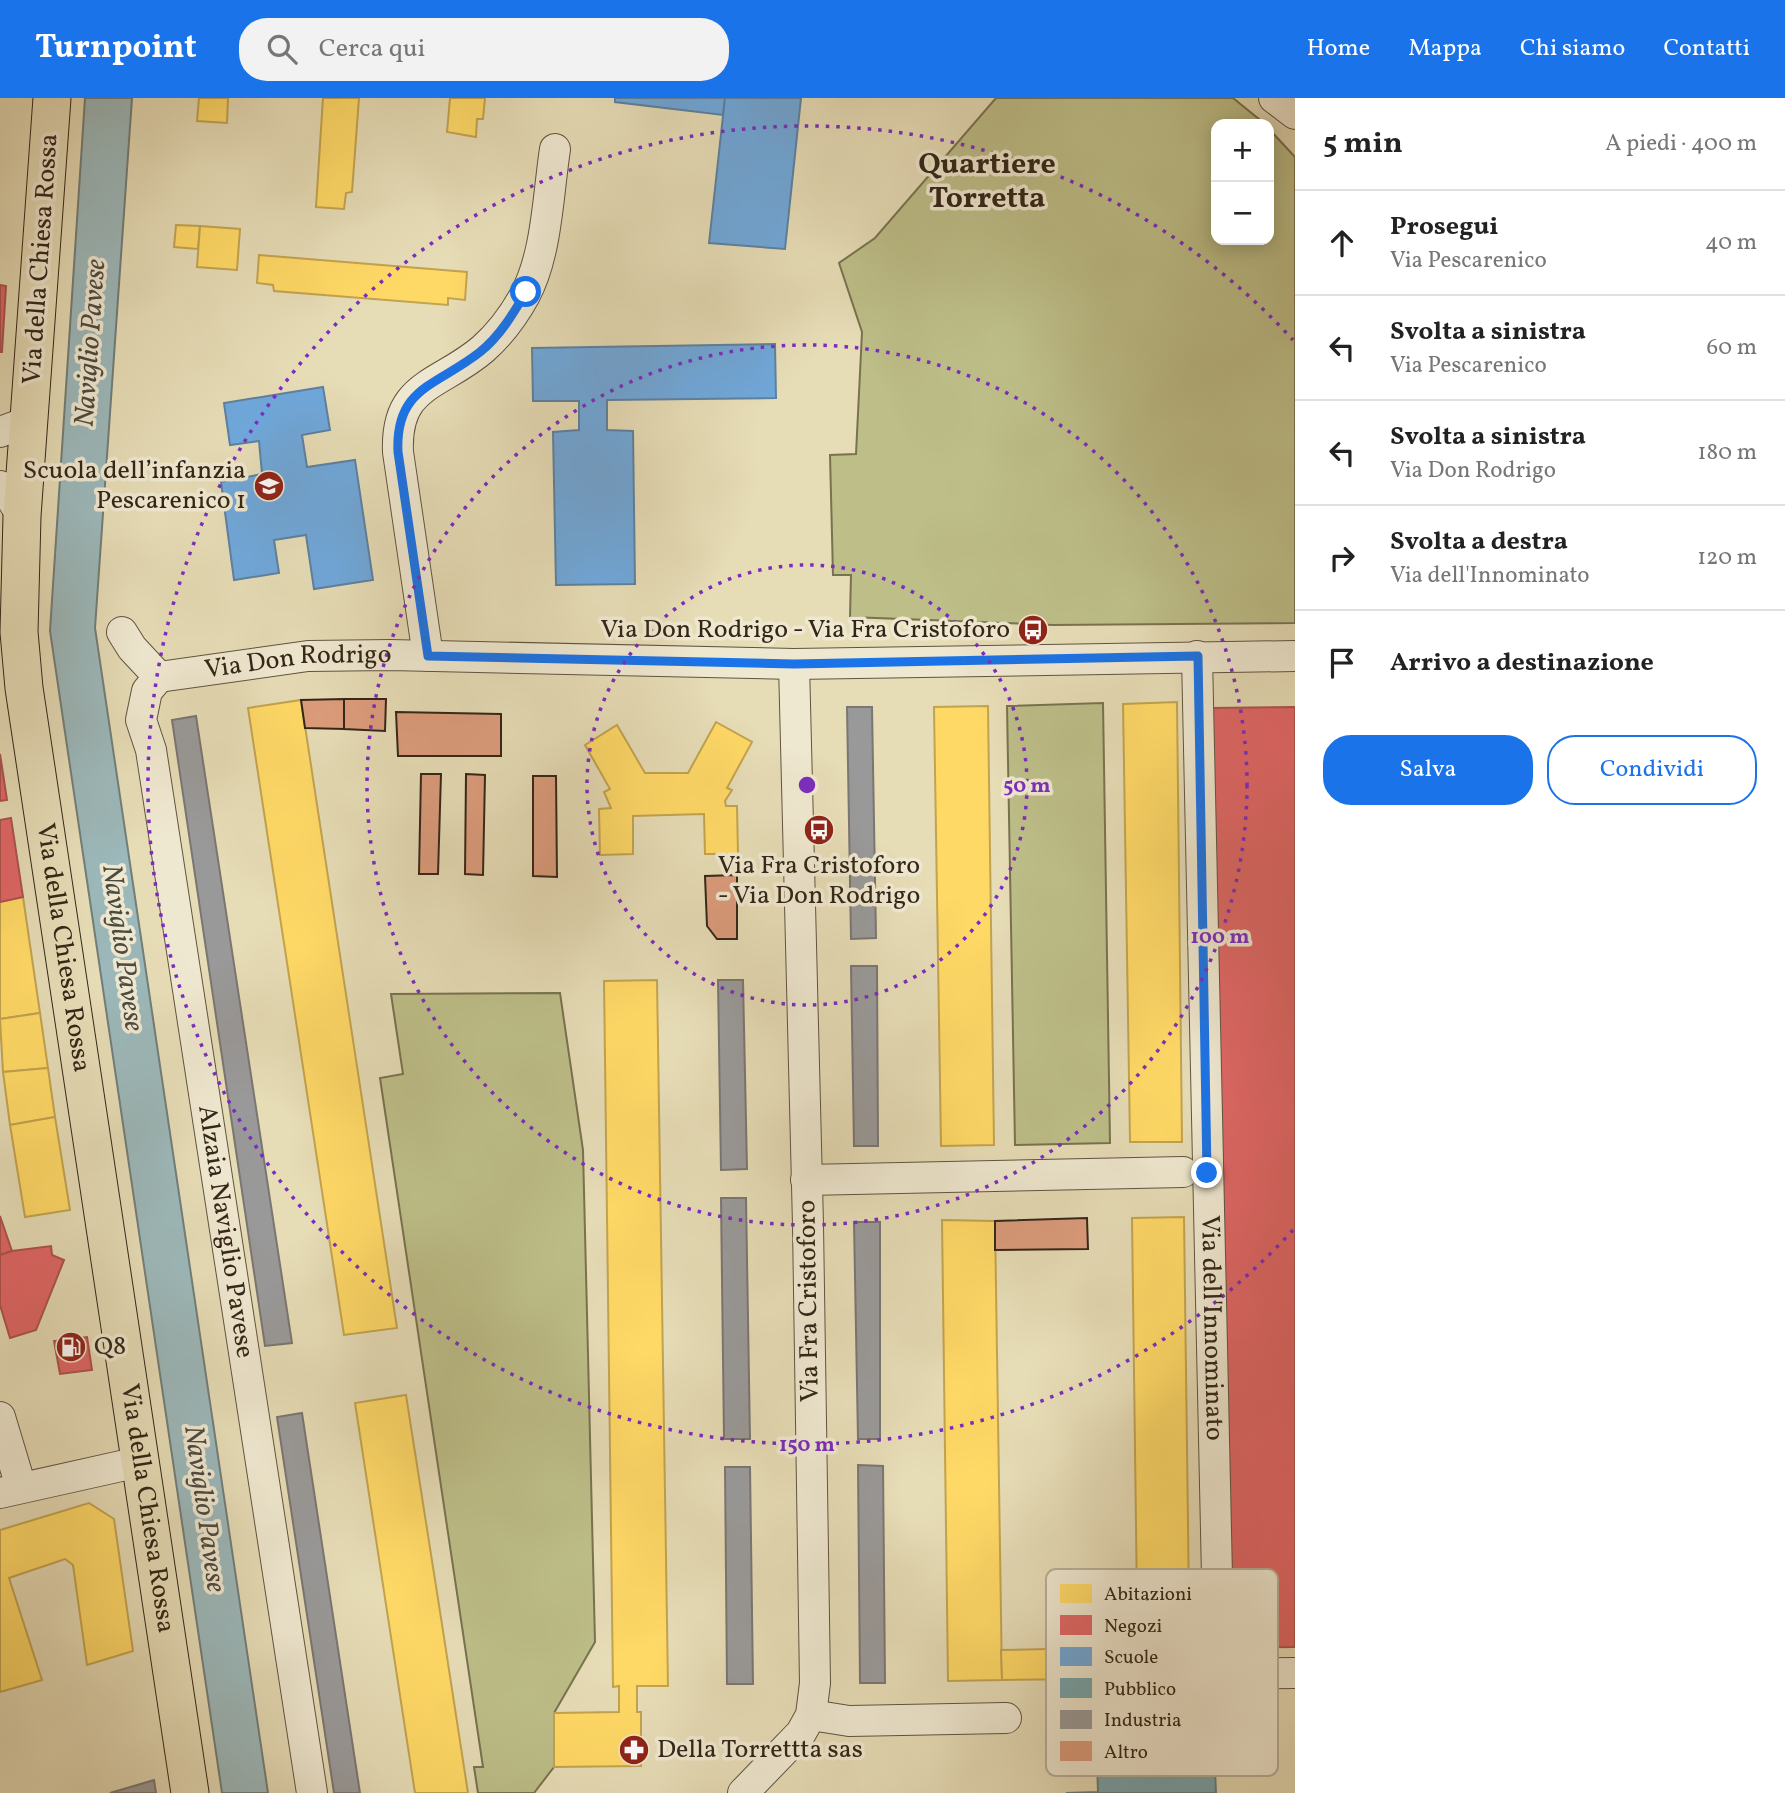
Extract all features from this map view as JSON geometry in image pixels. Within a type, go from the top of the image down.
[{"type":"main road","name":"Via della Chiesa Rossa","points":[[52,98],[15,426],[22,516],[19,632],[24,688],[190,1793]]},
{"type":"street","points":[[1274,98],[1295,114]]},
{"type":"street","points":[[428,656],[398,452],[397,432],[401,414],[409,400],[482,350],[500,332],[526,292],[540,254],[555,149]]},
{"type":"street","points":[[0,486],[22,516]]},
{"type":"street","points":[[122,632],[132,648],[159,677]]},
{"type":"street","name":"Via Don Rodrigo","points":[[159,677],[308,656],[794,664],[1295,656]]},
{"type":"street","name":"Via dell'Innominato","points":[[1198,656],[1217,1569]]},
{"type":"street","name":"Via Fra Cristoforo","points":[[743,1793],[801,1733],[811,1715],[815,1683],[794,664]]},
{"type":"street","name":"Alzaia Naviglio Pavese","points":[[159,677],[147,691],[141,720],[151,750],[312,1793]]},
{"type":"street","name":"Via Fra Cristoforo","points":[[806,1180],[1183,1172]]},
{"type":"street","points":[[0,1417],[10,1490],[139,1462]]},
{"type":"street","points":[[811,1715],[849,1721],[1006,1718]]},
{"type":"green space","points":[[996,98],[1233,98],[1259,119],[1211,119],[1211,245],[1274,245],[1274,134],[1295,157],[1295,623],[1053,625],[850,617],[851,575],[833,575],[830,455],[856,454],[862,332],[839,263],[875,238]]},
{"type":"green space","points":[[1103,703],[1110,1143],[1015,1145],[1007,706]]},
{"type":"green space","points":[[560,993],[583,1150],[595,1642],[554,1713],[554,1767],[534,1793],[478,1793],[474,1767],[483,1767],[380,1078],[403,1074],[391,994]]},
{"type":"water","name":"Naviglio Pavese","points":[[85,98],[132,98],[95,628],[268,1793],[222,1793],[50,631]]},
{"type":"building: Abitazioni","points":[[199,98],[228,98],[227,123],[197,121]]},
{"type":"building: Abitazioni","points":[[323,98],[359,98],[352,192],[346,193],[344,209],[316,207]]},
{"type":"building: Abitazioni","points":[[450,98],[485,98],[483,119],[477,119],[476,137],[447,132]]},
{"type":"building: Abitazioni","points":[[176,225],[200,226],[198,249],[174,247]]},
{"type":"building: Abitazioni","points":[[200,226],[240,229],[237,270],[197,267]]},
{"type":"building: Abitazioni","points":[[259,255],[467,272],[465,300],[448,298],[448,305],[274,291],[273,285],[257,283]]},
{"type":"building: Abitazioni","points":[[301,700],[397,1328],[344,1335],[248,708]]},
{"type":"building: Abitazioni","points":[[1177,702],[1182,1142],[1130,1142],[1123,704]]},
{"type":"building: Abitazioni","points":[[988,706],[994,1145],[941,1146],[934,707]]},
{"type":"building: Abitazioni","points":[[716,722],[752,742],[727,788],[732,790],[725,801],[726,806],[737,806],[738,854],[705,854],[704,814],[633,816],[633,854],[600,855],[599,809],[611,808],[604,792],[610,789],[585,745],[617,725],[645,773],[688,773]]},
{"type":"building: Abitazioni","points":[[23,897],[40,1013],[0,1019],[0,902]]},
{"type":"building: Abitazioni","points":[[657,980],[668,1686],[637,1686],[637,1712],[641,1712],[641,1766],[554,1767],[554,1713],[619,1712],[619,1686],[613,1687],[604,981]]},
{"type":"building: Abitazioni","points":[[40,1013],[48,1068],[3,1072],[0,1019]]},
{"type":"building: Abitazioni","points":[[48,1068],[55,1117],[10,1125],[3,1072]]},
{"type":"building: Abitazioni","points":[[55,1117],[70,1210],[25,1217],[10,1125]]},
{"type":"building: Abitazioni","points":[[1184,1217],[1189,1569],[1137,1569],[1132,1218]]},
{"type":"building: Abitazioni","points":[[942,1220],[995,1221],[1002,1680],[948,1681]]},
{"type":"building: Abitazioni","points":[[406,1395],[468,1793],[415,1793],[355,1403]]},
{"type":"building: Abitazioni","points":[[89,1503],[114,1519],[133,1651],[87,1665],[73,1565],[65,1559],[9,1578],[42,1680],[0,1692],[0,1530]]},
{"type":"building: Abitazioni","points":[[1046,1649],[1046,1680],[1002,1680],[1001,1650]]},
{"type":"building: Negozi","points":[[0,285],[6,286],[2,352],[0,352]]},
{"type":"building: Negozi","points":[[1295,707],[1295,1647],[1278,1647],[1278,1569],[1226,1569],[1212,708]]},
{"type":"building: Negozi","points":[[0,754],[7,800],[0,801]]},
{"type":"building: Negozi","points":[[11,818],[23,897],[0,902],[0,820]]},
{"type":"building: Negozi","points":[[0,1216],[12,1251],[0,1255]]},
{"type":"building: Negozi","points":[[51,1246],[52,1255],[64,1260],[36,1330],[10,1338],[0,1305],[0,1255]]},
{"type":"building: Negozi","points":[[87,1337],[92,1370],[60,1374],[54,1341]]},
{"type":"building: Scuole","points":[[615,98],[725,98],[723,115],[615,102]]},
{"type":"building: Scuole","points":[[725,98],[801,98],[785,249],[709,243]]},
{"type":"building: Scuole","points":[[775,344],[776,398],[607,400],[607,430],[633,431],[635,584],[556,585],[553,432],[579,430],[579,401],[533,401],[532,348]]},
{"type":"building: Scuole","points":[[323,387],[330,430],[302,435],[307,467],[355,460],[373,580],[314,589],[306,535],[274,540],[279,573],[234,580],[221,482],[262,474],[259,441],[230,445],[224,403]]},
{"type":"building: Pubblico","points":[[1097,1776],[1215,1776],[1216,1793],[1066,1793],[1098,1792]]},
{"type":"building: Industria","points":[[847,707],[872,707],[876,938],[851,939]]},
{"type":"building: Industria","points":[[196,716],[292,1343],[265,1346],[172,720]]},
{"type":"building: Industria","points":[[851,966],[877,966],[878,1146],[854,1146]]},
{"type":"building: Industria","points":[[718,980],[743,980],[747,1169],[721,1170]]},
{"type":"building: Industria","points":[[721,1198],[746,1198],[750,1439],[724,1439]]},
{"type":"building: Industria","points":[[854,1222],[880,1222],[880,1439],[858,1439]]},
{"type":"building: Industria","points":[[302,1413],[360,1793],[334,1793],[277,1417]]},
{"type":"building: Industria","points":[[858,1465],[883,1466],[885,1683],[860,1683]]},
{"type":"building: Industria","points":[[725,1467],[750,1467],[753,1684],[727,1684]]},
{"type":"building: Industria","points":[[154,1780],[156,1793],[110,1793]]},
{"type":"building: Altro","points":[[344,699],[344,729],[305,728],[301,700]]},
{"type":"building: Altro","points":[[344,699],[386,699],[385,731],[344,729]]},
{"type":"building: Altro","points":[[396,712],[501,714],[501,756],[398,756]]},
{"type":"building: Altro","points":[[421,774],[441,774],[438,874],[419,874]]},
{"type":"building: Altro","points":[[466,774],[485,775],[483,875],[465,874]]},
{"type":"building: Altro","points":[[533,776],[556,776],[557,877],[533,876]]},
{"type":"building: Altro","points":[[737,875],[737,939],[717,939],[707,926],[705,876]]},
{"type":"building: Altro","points":[[1087,1218],[1088,1249],[995,1250],[995,1221]]},
{"type":"place","name":"Scuola dell’infanzia Pescarenico 1","points":[[269,486]]},
{"type":"place","name":"Via Don Rodrigo - Via Fra Cristoforo","points":[[1033,630]]},
{"type":"place","name":"Via Fra Cristoforo - Via Don Rodrigo","points":[[819,830]]},
{"type":"place","name":"Q8","points":[[71,1347]]},
{"type":"place","name":"Della Torrettta sas","points":[[634,1750]]},
{"type":"district","name":"Quartiere Torretta","points":[[987,182]]},
{"type":"route","points":[[526,292],[500,332],[482,350],[409,400],[401,414],[397,432],[398,452],[428,656],[794,664],[1198,656],[1207,1173]]}]
